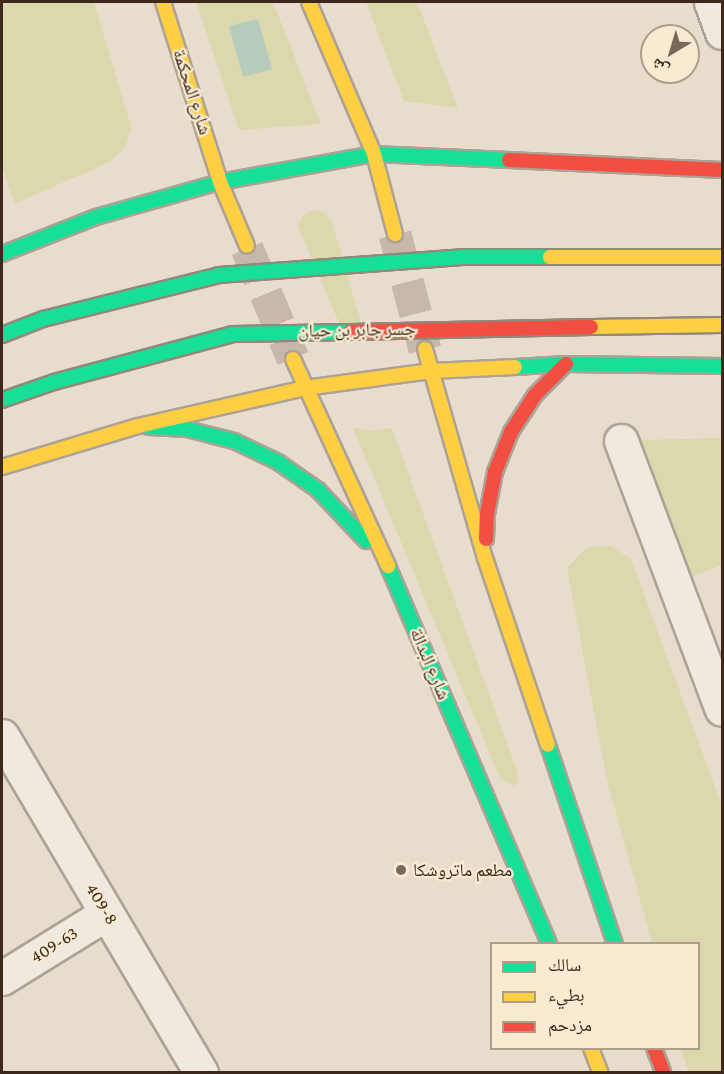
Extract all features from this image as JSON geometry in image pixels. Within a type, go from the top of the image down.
[{"type":"main road","name":"شارع المحكمة","points":[[163,2],[220,182],[247,246]]},
{"type":"main road","points":[[309,2],[374,154],[395,234]]},
{"type":"main road","points":[[2,254],[96,217],[220,182],[374,154],[723,170]]},
{"type":"main road","points":[[2,335],[43,319],[219,275],[462,257],[723,257]]},
{"type":"main road","name":"جسر جابر بن حيان","points":[[2,400],[54,382],[233,334],[723,325]]},
{"type":"main road","points":[[425,349],[485,558],[614,942]]},
{"type":"main road","name":"شارع البدالة","points":[[293,359],[387,563],[548,942]]},
{"type":"main road","points":[[485,558],[487,514],[495,472],[511,432],[536,395],[566,364]]},
{"type":"main road","points":[[2,467],[138,426],[305,388],[431,371],[566,364],[723,366]]},
{"type":"main road","points":[[138,426],[187,429],[234,441],[278,462],[318,490],[387,563]]},
{"type":"main road","points":[[592,1050],[600,1072]]},
{"type":"main road","points":[[655,1050],[663,1072]]},
{"type":"street","points":[[711,2],[723,32]]},
{"type":"street","points":[[621,441],[723,709]]},
{"type":"street","name":"409-8","points":[[2,736],[201,1072]]},
{"type":"street","name":"409-63","points":[[2,978],[107,913]]},
{"type":"shaded area","points":[[2,2],[94,2],[131,127],[125,147],[110,162],[14,204],[2,165]]},
{"type":"shaded area","points":[[196,2],[273,2],[321,124],[239,130]]},
{"type":"shaded area","points":[[366,2],[417,2],[458,108],[404,101]]},
{"type":"shaded area","points":[[258,19],[272,69],[243,77],[229,26]]},
{"type":"shaded area","points":[[313,210],[324,212],[332,221],[363,331],[344,335],[298,226],[303,216]]},
{"type":"shaded area","points":[[353,428],[373,431],[392,428],[517,771],[518,781],[514,786],[500,778]]},
{"type":"shaded area","points":[[722,438],[722,565],[688,578],[641,440]]},
{"type":"shaded area","points":[[611,546],[631,559],[722,806],[722,1072],[689,1072],[681,1050],[700,1050],[700,942],[652,942],[606,777],[567,568],[587,547]]},
{"type":"tunnel","points":[[395,234],[425,349]]},
{"type":"tunnel","points":[[247,248],[293,358]]},
{"type":"traffic: fast","points":[[2,254],[96,217],[220,182],[374,154],[509,160]]},
{"type":"traffic: fast","points":[[2,335],[43,319],[219,275],[462,257],[550,257]]},
{"type":"traffic: fast","points":[[2,400],[54,382],[233,334],[350,332]]},
{"type":"traffic: fast","points":[[515,367],[566,364],[722,366]]},
{"type":"traffic: fast","points":[[149,427],[187,429],[234,441],[278,462],[318,490],[366,541]]},
{"type":"traffic: fast","points":[[388,566],[548,942]]},
{"type":"traffic: fast","points":[[548,745],[614,942]]},
{"type":"traffic: slow","points":[[163,2],[220,182],[247,246]]},
{"type":"traffic: slow","points":[[309,2],[374,154],[395,234]]},
{"type":"traffic: slow","points":[[550,257],[722,257]]},
{"type":"traffic: slow","points":[[591,327],[722,325]]},
{"type":"traffic: slow","points":[[425,349],[485,558],[548,745]]},
{"type":"traffic: slow","points":[[293,359],[388,566]]},
{"type":"traffic: slow","points":[[2,467],[138,426],[305,388],[431,371],[515,367]]},
{"type":"traffic: slow","points":[[592,1050],[600,1072]]},
{"type":"traffic: jam","points":[[509,160],[722,170]]},
{"type":"traffic: jam","points":[[350,332],[591,327]]},
{"type":"traffic: jam","points":[[486,539],[487,514],[495,472],[511,432],[535,395],[566,364]]},
{"type":"traffic: jam","points":[[655,1050],[663,1072]]},
{"type":"place","name":"مطعم ماتروشكا","points":[[401,870]]}]
